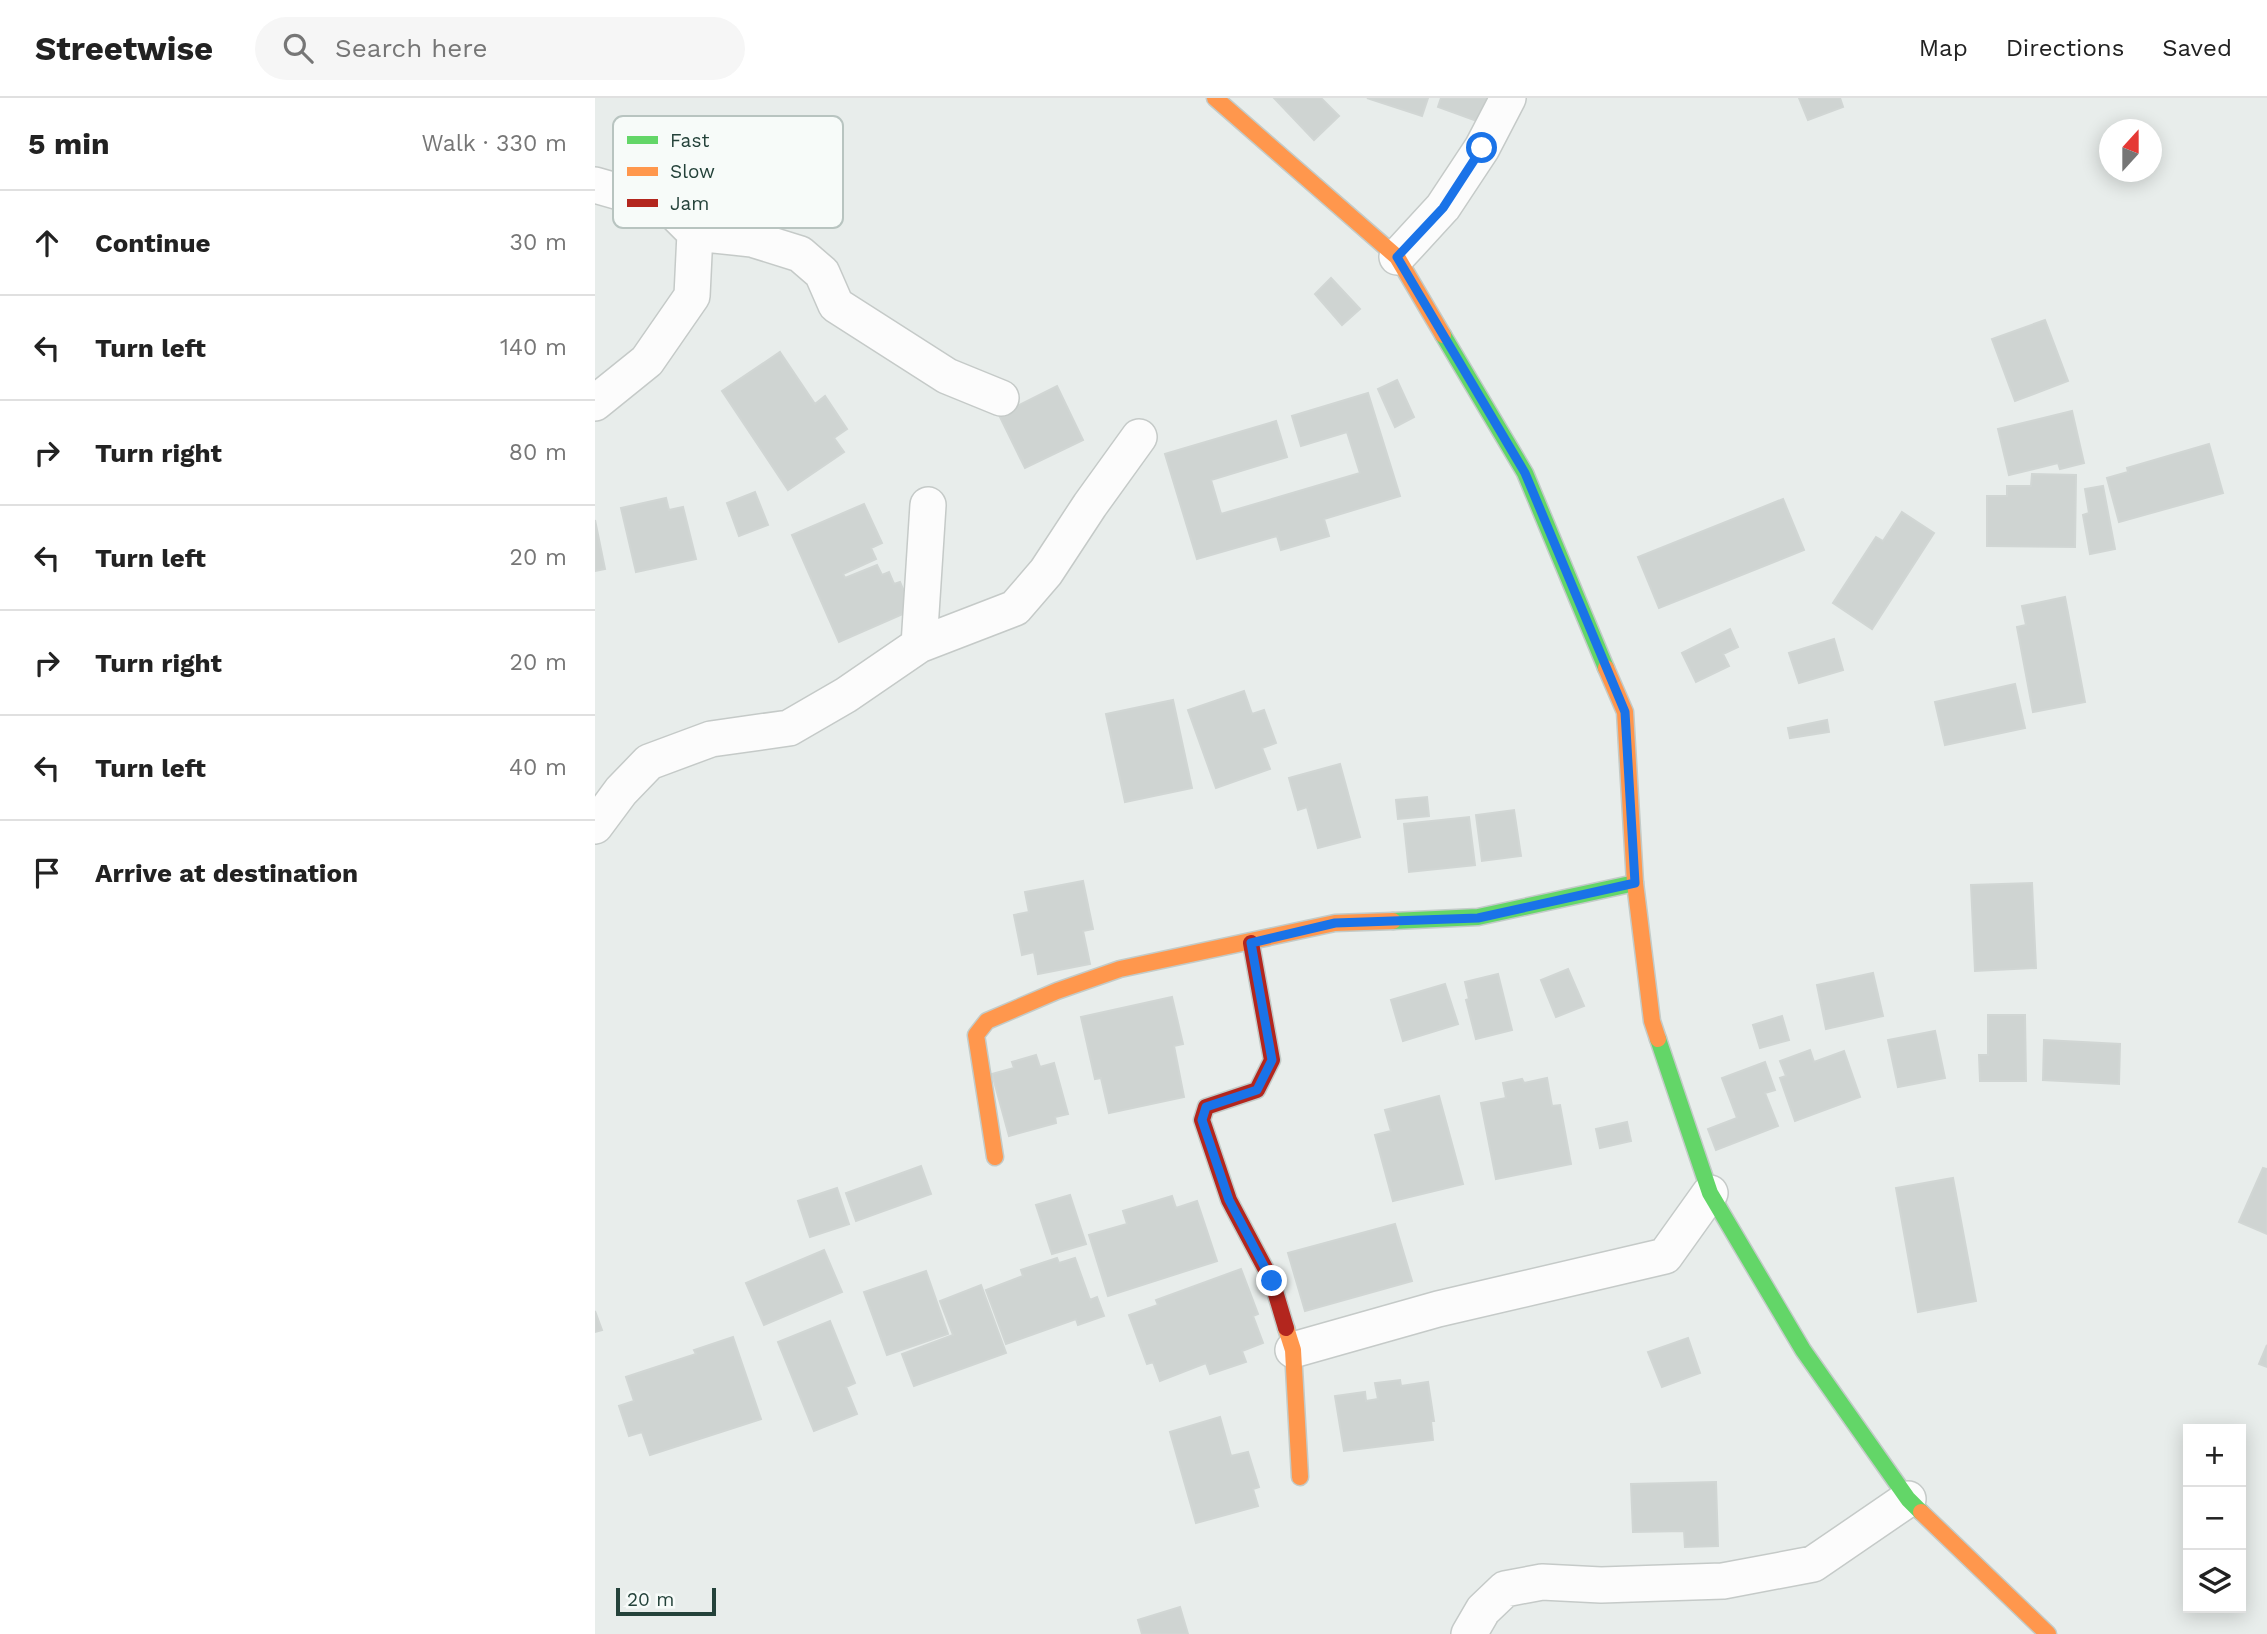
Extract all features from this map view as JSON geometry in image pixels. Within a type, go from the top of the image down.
[{"type":"street","points":[[1216,98],[1397,257],[1525,473],[1625,712],[1635,883],[1652,1021],[1710,1193],[1803,1350],[1909,1499],[2048,1634]]},
{"type":"street","points":[[1397,257],[1443,208],[1482,148],[1508,98]]},
{"type":"street","points":[[595,185],[613,190]]},
{"type":"street","points":[[690,228],[695,233],[752,239],[800,254],[823,273],[836,305],[947,376],[1001,398]]},
{"type":"street","points":[[595,403],[647,361],[692,296],[695,233]]},
{"type":"street","points":[[595,826],[621,791],[649,762],[711,738],[789,728],[846,695],[919,645],[1014,607],[1046,572],[1139,437]]},
{"type":"street","points":[[919,645],[928,505]]},
{"type":"street","points":[[995,1157],[976,1035],[987,1021],[1057,991],[1120,969],[1335,923],[1478,918],[1635,883]]},
{"type":"street","points":[[1251,943],[1272,1060],[1257,1090],[1206,1107],[1202,1120],[1229,1200],[1272,1281],[1293,1350],[1300,1477]]},
{"type":"street","points":[[1293,1350],[1438,1309],[1665,1256],[1710,1193]]},
{"type":"street","points":[[1469,1634],[1483,1610],[1505,1589],[1542,1582],[1601,1585],[1723,1581],[1813,1564],[1909,1499]]},
{"type":"building","points":[[1274,98],[1321,98],[1339,116],[1314,140]]},
{"type":"building","points":[[1367,98],[1428,98],[1422,116]]},
{"type":"building","points":[[1441,98],[1494,98],[1485,124],[1438,107]]},
{"type":"building","points":[[1799,98],[1840,98],[1843,107],[1808,120]]},
{"type":"building","points":[[1331,278],[1360,309],[1342,325],[1315,294]]},
{"type":"building","points":[[2045,320],[2068,381],[2015,401],[1992,339]]},
{"type":"building","points":[[780,352],[815,404],[825,396],[847,429],[834,438],[844,452],[788,490],[722,391]]},
{"type":"building","points":[[1397,380],[1414,417],[1395,427],[1378,389]]},
{"type":"building","points":[[1057,386],[1083,440],[1025,468],[999,415]]},
{"type":"building","points":[[1368,393],[1400,496],[1324,519],[1329,536],[1281,550],[1277,536],[1197,559],[1165,454],[1276,421],[1287,457],[1211,480],[1221,514],[1360,473],[1347,432],[1301,446],[1292,416]]},
{"type":"building","points":[[2072,411],[2084,463],[2060,469],[2058,463],[2009,475],[1998,429]]},
{"type":"building","points":[[2209,444],[2223,493],[2119,522],[2107,478],[2128,472],[2127,468]]},
{"type":"building","points":[[2032,474],[2076,475],[2075,547],[1987,546],[1987,496],[2007,496],[2007,486],[2031,486]]},
{"type":"building","points":[[2103,486],[2115,549],[2090,554],[2083,515],[2089,513],[2085,489]]},
{"type":"building","points":[[755,492],[768,525],[739,536],[727,503]]},
{"type":"building","points":[[666,498],[669,510],[683,507],[696,559],[636,572],[621,508]]},
{"type":"building","points":[[1783,499],[1804,550],[1659,608],[1638,557]]},
{"type":"building","points":[[864,504],[882,543],[871,548],[876,559],[843,574],[845,578],[877,565],[882,575],[889,572],[894,584],[900,582],[912,610],[839,642],[792,535]]},
{"type":"building","points":[[1902,512],[1934,533],[1872,629],[1833,603],[1876,537],[1883,541]]},
{"type":"building","points":[[595,520],[605,569],[595,571]]},
{"type":"building","points":[[2065,597],[2085,702],[2033,712],[2017,627],[2026,625],[2022,606]]},
{"type":"building","points":[[1730,629],[1738,647],[1723,654],[1729,666],[1696,682],[1682,653]]},
{"type":"building","points":[[1834,639],[1843,670],[1799,683],[1789,653]]},
{"type":"building","points":[[2015,684],[2025,728],[1945,745],[1935,702]]},
{"type":"building","points":[[1244,691],[1252,714],[1264,710],[1276,743],[1262,748],[1270,769],[1216,788],[1188,710]]},
{"type":"building","points":[[1173,700],[1192,788],[1125,802],[1106,714]]},
{"type":"building","points":[[1827,720],[1829,732],[1790,738],[1788,728]]},
{"type":"building","points":[[1340,764],[1360,837],[1318,848],[1307,807],[1298,810],[1289,778]]},
{"type":"building","points":[[1427,797],[1429,816],[1398,819],[1396,800]]},
{"type":"building","points":[[1514,810],[1521,856],[1482,861],[1476,815]]},
{"type":"building","points":[[1469,817],[1475,865],[1409,872],[1404,824]]},
{"type":"building","points":[[1083,881],[1093,929],[1083,931],[1090,964],[1038,974],[1034,952],[1022,955],[1014,915],[1029,912],[1025,892]]},
{"type":"building","points":[[2032,883],[2036,968],[1975,971],[1971,885]]},
{"type":"building","points":[[1568,969],[1584,1006],[1556,1017],[1541,980]]},
{"type":"building","points":[[1873,973],[1883,1016],[1826,1029],[1817,985]]},
{"type":"building","points":[[1498,974],[1512,1030],[1476,1039],[1466,1000],[1469,999],[1465,982]]},
{"type":"building","points":[[1445,984],[1458,1024],[1403,1041],[1391,1000]]},
{"type":"building","points":[[1172,997],[1183,1044],[1174,1046],[1184,1097],[1109,1113],[1101,1078],[1095,1079],[1081,1017]]},
{"type":"building","points":[[1988,1015],[2025,1015],[2026,1081],[1980,1081],[1979,1055],[1988,1055]]},
{"type":"building","points":[[1782,1016],[1789,1040],[1760,1048],[1753,1025]]},
{"type":"building","points":[[1935,1031],[1945,1078],[1898,1087],[1888,1040]]},
{"type":"building","points":[[2044,1040],[2120,1044],[2119,1084],[2043,1080]]},
{"type":"building","points":[[1810,1050],[1814,1062],[1844,1051],[1860,1097],[1795,1121],[1780,1078],[1786,1076],[1780,1061]]},
{"type":"building","points":[[1036,1055],[1040,1067],[1054,1063],[1068,1114],[1055,1117],[1056,1123],[1009,1136],[992,1074],[1014,1068],[1012,1062]]},
{"type":"building","points":[[1765,1062],[1775,1090],[1765,1093],[1778,1126],[1716,1150],[1708,1129],[1737,1118],[1722,1078]]},
{"type":"building","points":[[1547,1078],[1552,1106],[1560,1105],[1571,1164],[1496,1179],[1481,1103],[1506,1098],[1503,1083],[1522,1079],[1524,1083]]},
{"type":"building","points":[[1439,1096],[1463,1184],[1393,1201],[1375,1135],[1391,1131],[1385,1110]]},
{"type":"building","points":[[1627,1122],[1631,1141],[1600,1148],[1596,1129]]},
{"type":"building","points":[[921,1166],[931,1194],[856,1221],[846,1193]]},
{"type":"building","points":[[2263,1168],[2267,1169],[2267,1234],[2239,1222]]},
{"type":"building","points":[[1953,1178],[1976,1301],[1918,1312],[1896,1188]]},
{"type":"building","points":[[837,1188],[849,1224],[810,1237],[798,1201]]},
{"type":"building","points":[[1070,1195],[1086,1244],[1052,1254],[1036,1205]]},
{"type":"building","points":[[1172,1196],[1176,1208],[1197,1201],[1217,1261],[1108,1296],[1089,1235],[1127,1224],[1123,1211]]},
{"type":"building","points":[[1395,1224],[1412,1281],[1305,1311],[1288,1253]]},
{"type":"building","points":[[824,1250],[842,1292],[764,1325],[746,1283]]},
{"type":"building","points":[[1057,1258],[1059,1263],[1075,1258],[1090,1300],[1097,1297],[1104,1316],[1078,1325],[1076,1319],[1006,1344],[986,1290],[1023,1276],[1021,1270]]},
{"type":"building","points":[[1241,1269],[1258,1314],[1253,1316],[1263,1343],[1242,1351],[1246,1362],[1210,1374],[1206,1363],[1160,1381],[1153,1362],[1147,1364],[1129,1315],[1158,1305],[1156,1300]]},
{"type":"building","points":[[926,1271],[948,1334],[887,1355],[864,1292]]},
{"type":"building","points":[[981,1285],[1006,1353],[914,1386],[902,1354],[953,1335],[940,1301]]},
{"type":"building","points":[[595,1311],[602,1330],[595,1332]]},
{"type":"building","points":[[830,1321],[855,1383],[846,1387],[857,1414],[814,1431],[778,1342]]},
{"type":"building","points":[[733,1337],[761,1419],[650,1455],[642,1432],[629,1436],[619,1406],[634,1401],[626,1377],[696,1354],[694,1350]]},
{"type":"building","points":[[1688,1338],[1700,1373],[1662,1387],[1648,1352]]},
{"type":"building","points":[[2267,1345],[2267,1367],[2259,1364]]},
{"type":"building","points":[[1400,1380],[1401,1386],[1428,1382],[1434,1421],[1431,1421],[1433,1440],[1344,1451],[1335,1396],[1365,1392],[1366,1401],[1378,1399],[1375,1383]]},
{"type":"building","points":[[1220,1417],[1231,1456],[1248,1452],[1259,1487],[1253,1489],[1258,1506],[1196,1523],[1170,1432]]},
{"type":"building","points":[[1716,1482],[1718,1546],[1685,1547],[1684,1531],[1633,1532],[1631,1484]]},
{"type":"building","points":[[1180,1607],[1188,1634],[1142,1634],[1138,1620]]},
{"type":"traffic: fast","points":[[1443,335],[1525,473],[1606,668]]},
{"type":"traffic: fast","points":[[1393,921],[1478,917],[1635,883]]},
{"type":"traffic: fast","points":[[1658,1039],[1710,1193],[1803,1350],[1908,1499],[1921,1512]]},
{"type":"traffic: slow","points":[[1215,98],[1397,257],[1443,335]]},
{"type":"traffic: slow","points":[[1606,668],[1625,712],[1635,883],[1652,1021],[1658,1039]]},
{"type":"traffic: slow","points":[[995,1157],[976,1035],[987,1021],[1057,991],[1120,969],[1335,923],[1393,921]]},
{"type":"traffic: slow","points":[[1286,1328],[1293,1350],[1300,1477]]},
{"type":"traffic: slow","points":[[1921,1512],[2048,1634]]},
{"type":"traffic: jam","points":[[1251,943],[1272,1060],[1257,1090],[1206,1107],[1202,1120],[1229,1200],[1272,1281],[1286,1328]]},
{"type":"route","points":[[1272,1281],[1229,1200],[1202,1120],[1206,1107],[1257,1090],[1272,1060],[1251,943],[1335,923],[1478,918],[1635,883],[1625,712],[1525,473],[1397,257],[1443,208],[1482,148]]}]
